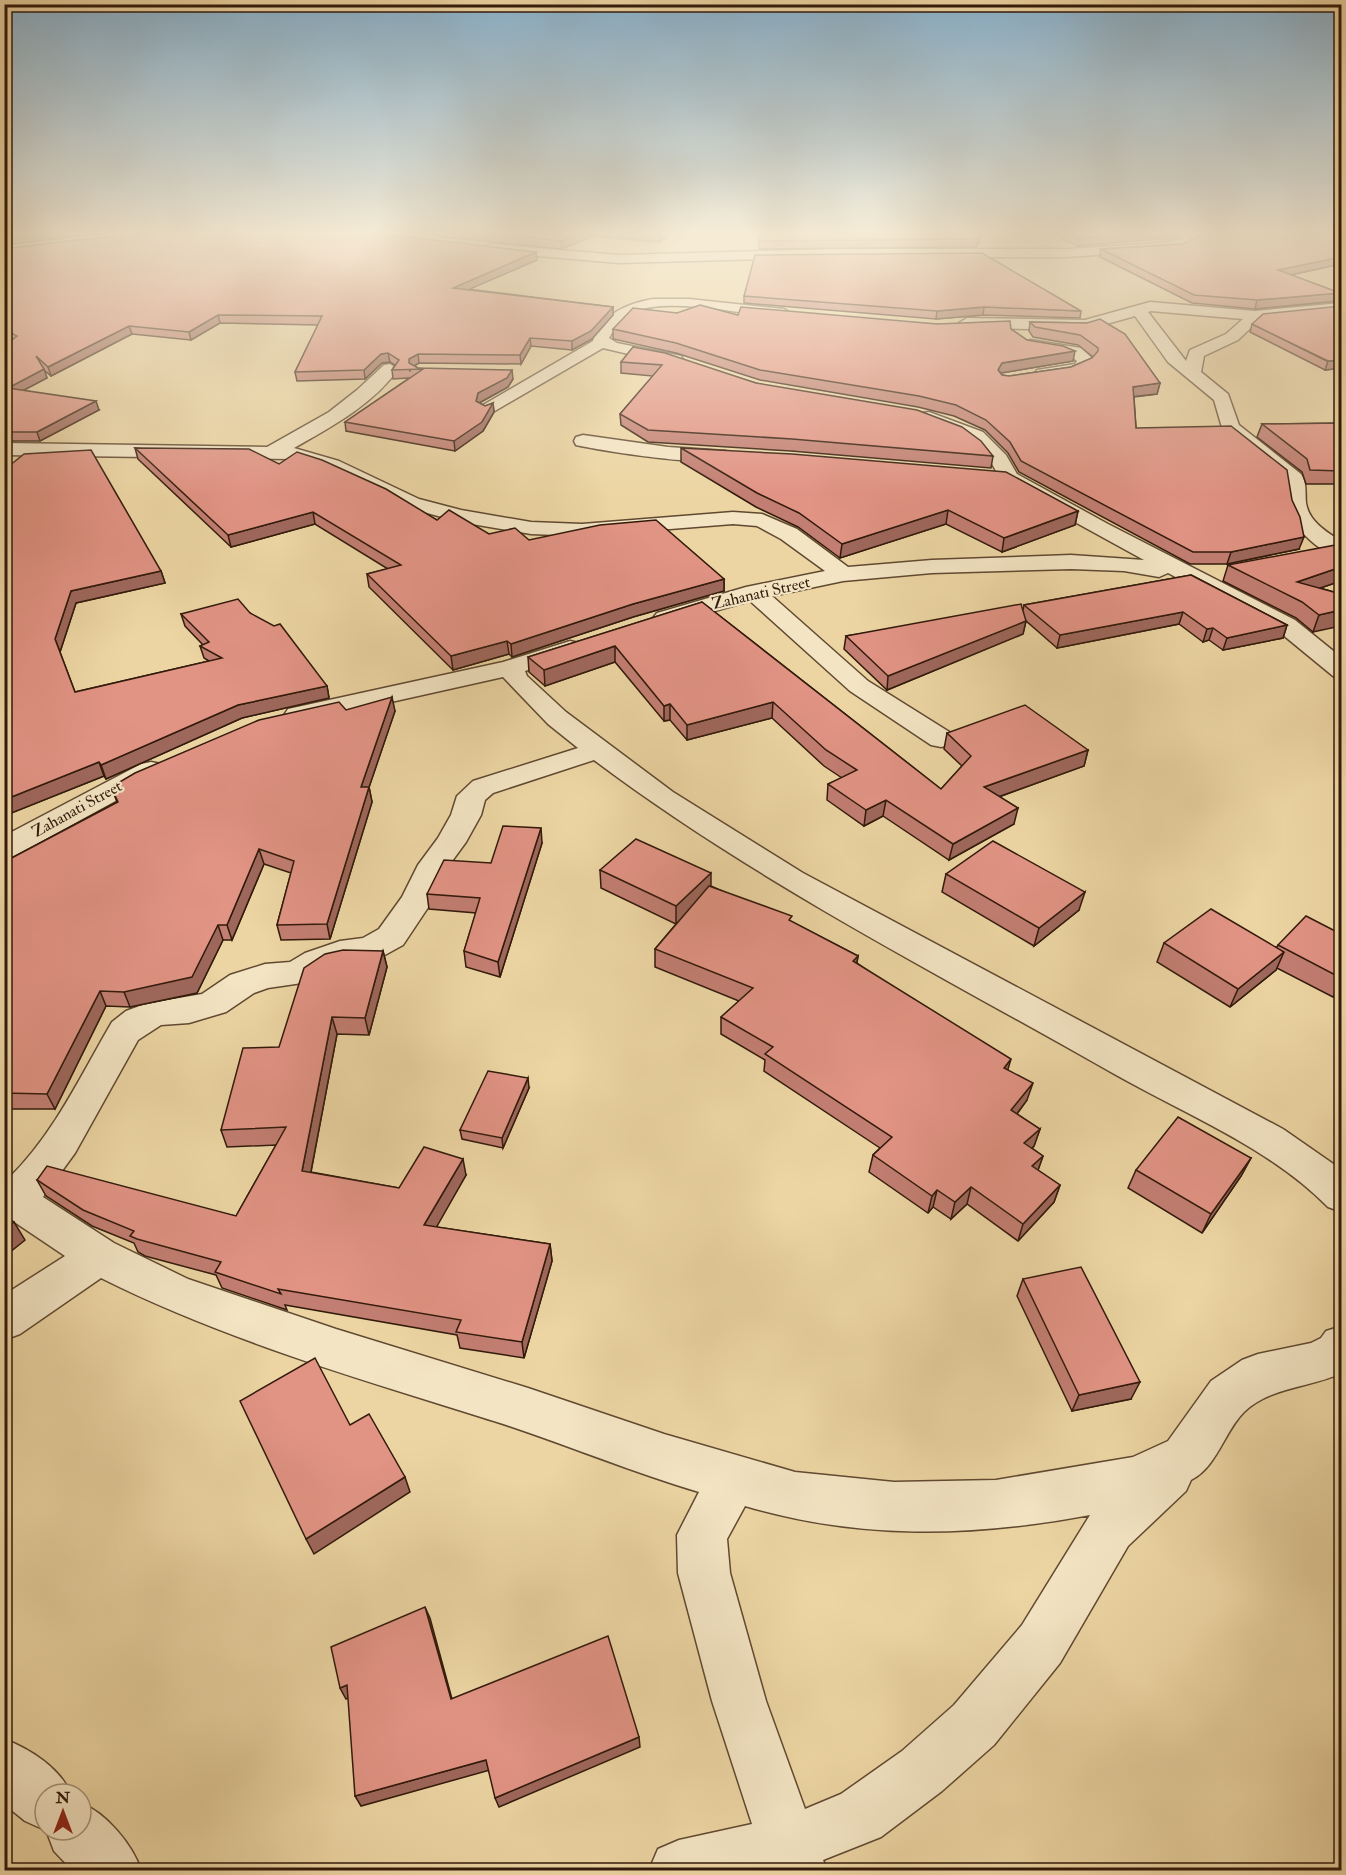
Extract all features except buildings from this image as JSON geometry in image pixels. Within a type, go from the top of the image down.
[{"type":"street","points":[[601,343],[601,336],[618,320]]},
{"type":"street","points":[[954,325],[983,322],[1018,325],[1093,324],[1112,320]]},
{"type":"street","points":[[1145,320],[1174,359],[1192,376],[1222,398],[1230,427],[1294,478],[1298,489],[1296,502],[1301,517],[1311,530],[1339,549]]},
{"type":"street","points":[[1192,376],[1196,353],[1232,337],[1251,320]]},
{"type":"street","points":[[1018,325],[1019,337],[1031,346],[1075,351],[1086,360],[1084,364],[1072,370],[1025,377]]},
{"type":"street","points":[[4,342],[10,345],[4,350]]},
{"type":"street","points":[[488,408],[521,392],[549,372],[601,343],[670,358],[694,367]]},
{"type":"street","points":[[272,452],[349,408],[390,369]]},
{"type":"street","points":[[518,372],[549,372]]},
{"type":"street","points":[[917,414],[948,422],[976,436],[999,459],[1009,478]]},
{"type":"street","points":[[583,441],[668,453],[748,457]]},
{"type":"street","points":[[4,449],[272,452],[314,459],[412,503],[460,516],[531,528],[582,530],[733,518],[762,520],[789,534],[845,574]]},
{"type":"street","points":[[987,476],[1009,478],[1073,515],[1286,625],[1341,671]]},
{"type":"street","points":[[1304,556],[1339,549]]},
{"type":"street","name":"Zahanati Street","points":[[643,624],[754,592],[845,574],[939,566],[1094,562],[1135,564],[1186,574],[1227,573]]},
{"type":"street","points":[[754,592],[859,686],[942,739]]},
{"type":"street","points":[[274,721],[510,668],[587,643]]},
{"type":"street","points":[[510,668],[517,680],[558,718],[598,750],[663,798],[792,880],[903,939],[1144,1074],[1269,1140],[1332,1185],[1341,1195]]},
{"type":"street","points":[[598,750],[483,787],[471,796],[466,815],[451,842],[434,865],[417,900],[391,937],[371,948],[340,952],[317,961],[297,974],[265,976],[242,984],[214,1004],[189,1010],[157,1013],[139,1020],[125,1031],[63,1140],[36,1179],[9,1196],[99,1256],[176,1294],[336,1350],[528,1410],[664,1458],[795,1496],[894,1507],[996,1504],[1088,1491],[1136,1480],[1185,1458]]},
{"type":"street","name":"Zahanati Street","points":[[4,849],[129,780],[170,762]]},
{"type":"street","points":[[4,1320],[99,1256]]},
{"type":"street","points":[[679,1870],[792,1858],[860,1816],[922,1771],[975,1725],[1041,1644],[1110,1528],[1185,1458],[1227,1397],[1258,1375],[1315,1363],[1337,1353],[1341,1346]]},
{"type":"street","points":[[733,1479],[702,1535],[704,1573],[739,1701],[792,1858]]},
{"type":"street","points":[[4,1767],[33,1791]]},
{"type":"street","points":[[86,1842],[111,1870]]}]
